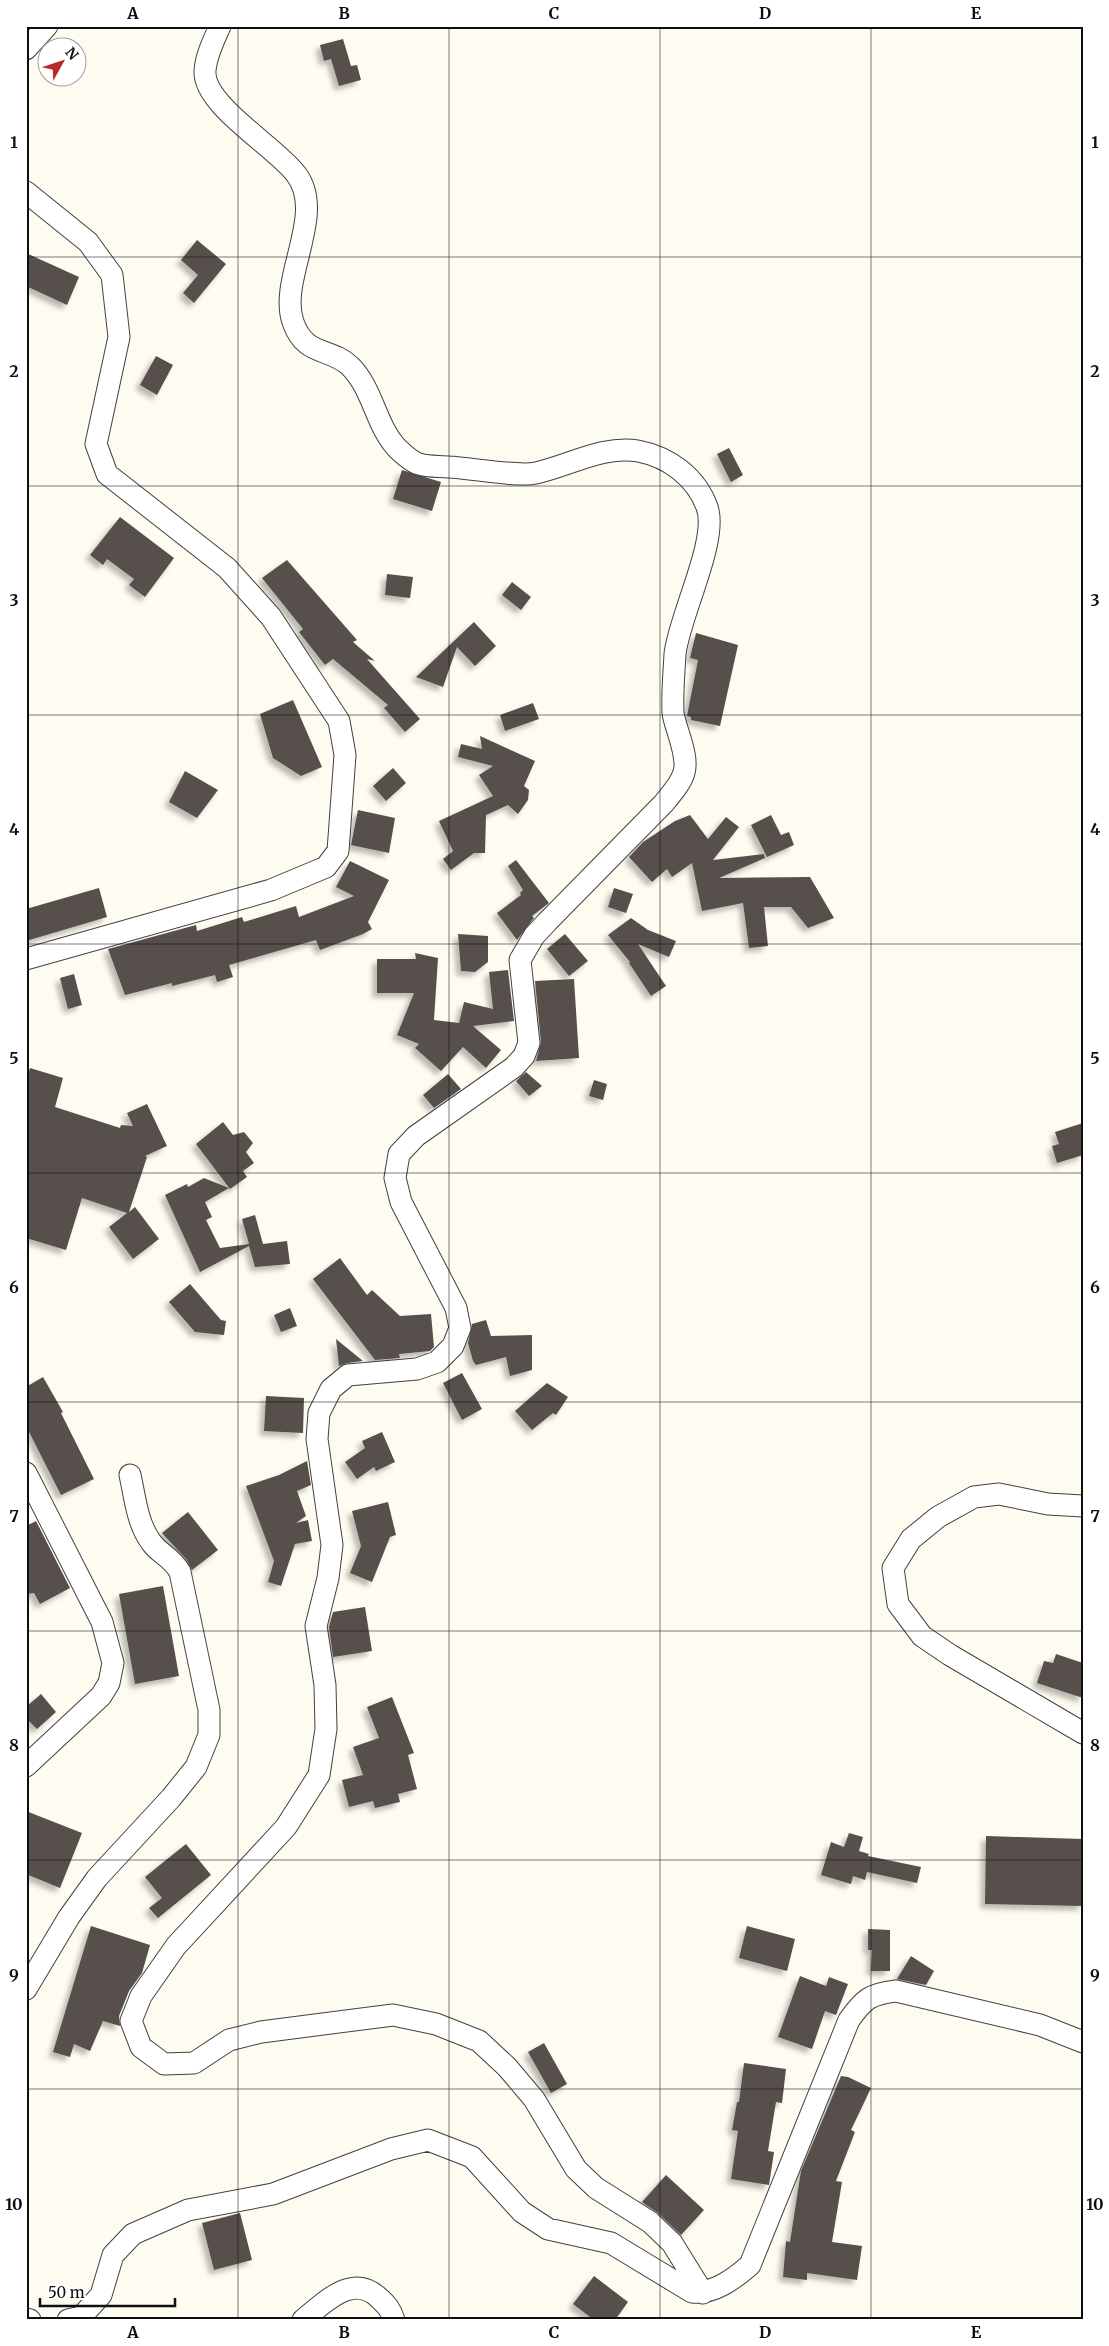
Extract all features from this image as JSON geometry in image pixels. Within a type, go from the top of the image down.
[{"type":"street","points":[[26,49],[47,26]]},
{"type":"street","points":[[220,26],[208,55],[205,73],[209,88],[220,103],[296,174],[306,194],[306,217],[290,299],[291,319],[301,339],[319,351],[347,363],[362,380],[383,430],[398,448],[418,464],[531,474],[566,465],[607,451],[637,450],[668,460],[693,479],[708,509],[707,543],[675,652],[673,715],[687,761],[680,784],[664,803],[534,936],[520,960],[529,1043],[524,1056],[514,1067],[416,1136],[399,1154],[394,1178],[402,1202],[456,1308],[460,1328],[453,1346],[437,1362],[417,1368],[348,1375],[331,1389],[319,1413],[317,1439],[332,1545],[328,1578],[316,1626],[325,1685],[326,1729],[320,1775],[286,1827],[176,1946],[141,1996],[131,2020],[141,2047],[164,2064],[194,2063],[229,2040],[260,2032],[393,2015],[436,2024],[479,2040],[507,2066],[534,2099],[576,2169],[596,2188],[650,2222],[667,2238],[703,2293]]},
{"type":"street","points":[[26,192],[88,242],[112,275],[119,337],[96,444],[107,474],[227,568],[272,617],[338,721],[345,755],[338,851],[326,867],[271,890],[26,959]]},
{"type":"street","points":[[26,1473],[102,1622],[113,1663],[109,1682],[101,1696],[26,1766]]},
{"type":"street","points":[[26,1989],[69,1917],[97,1878],[171,1798],[196,1767],[209,1735],[210,1710],[180,1572],[174,1560],[152,1544],[142,1528],[130,1475]]},
{"type":"street","points":[[1083,1506],[1048,1504],[998,1494],[974,1497],[938,1517],[911,1539],[893,1568],[898,1604],[922,1636],[950,1655],[1083,1733]]},
{"type":"street","points":[[68,2320],[81,2317],[102,2295],[113,2255],[132,2234],[188,2210],[273,2194],[391,2148],[428,2140],[472,2157],[522,2212],[548,2229],[611,2243],[692,2292],[703,2293],[732,2280],[750,2265],[849,2020],[862,2003],[876,1994],[896,1991],[1040,2025],[1083,2042]]},
{"type":"street","points":[[303,2320],[334,2295],[351,2287],[372,2291],[391,2309],[394,2320]]},
{"type":"building","points":[[343,39],[351,66],[357,65],[361,80],[339,86],[331,59],[324,61],[320,45]]},
{"type":"building","points":[[197,240],[226,264],[194,303],[183,293],[198,275],[181,260]]},
{"type":"building","points":[[26,253],[79,277],[67,305],[26,286]]},
{"type":"building","points":[[156,356],[173,365],[157,395],[140,385]]},
{"type":"building","points":[[729,448],[743,475],[731,482],[717,454]]},
{"type":"building","points":[[402,470],[441,482],[432,511],[393,499]]},
{"type":"building","points":[[120,517],[174,558],[145,597],[129,585],[134,579],[107,559],[103,565],[90,555]]},
{"type":"building","points":[[287,560],[357,640],[353,642],[375,661],[367,659],[420,719],[405,732],[384,708],[388,705],[333,659],[325,665],[299,632],[303,629],[262,578]]},
{"type":"building","points":[[387,574],[413,577],[410,598],[385,595]]},
{"type":"building","points":[[512,582],[531,597],[521,610],[502,595]]},
{"type":"building","points":[[474,622],[496,646],[475,666],[457,647],[443,687],[416,677]]},
{"type":"building","points":[[696,633],[738,645],[720,726],[691,720],[691,717],[687,716],[698,660],[690,658]]},
{"type":"building","points":[[293,700],[322,767],[301,776],[273,758],[260,714]]},
{"type":"building","points":[[533,703],[539,719],[505,731],[500,715]]},
{"type":"building","points":[[480,736],[535,761],[524,786],[529,790],[528,800],[518,814],[508,805],[486,815],[485,853],[474,853],[451,870],[443,859],[453,851],[439,821],[493,796],[479,775],[493,766],[458,757],[461,744],[482,749]]},
{"type":"building","points":[[393,768],[406,783],[386,801],[373,786]]},
{"type":"building","points":[[185,771],[218,790],[197,818],[169,802]]},
{"type":"building","points":[[358,810],[395,818],[389,853],[351,845]]},
{"type":"building","points":[[690,815],[708,839],[726,817],[739,827],[713,860],[764,854],[765,858],[719,878],[810,877],[834,918],[808,928],[791,907],[764,907],[768,946],[749,948],[743,903],[702,911],[692,863],[672,877],[667,869],[652,882],[629,857],[643,842],[675,821]]},
{"type":"building","points":[[771,815],[781,835],[789,832],[794,845],[767,857],[751,825]]},
{"type":"building","points":[[516,860],[549,903],[532,916],[534,918],[517,940],[497,913],[521,895],[520,893],[523,890],[508,866]]},
{"type":"building","points":[[350,861],[389,880],[368,922],[372,929],[320,950],[316,940],[229,965],[233,977],[217,982],[215,975],[172,986],[172,983],[125,995],[108,949],[196,925],[197,931],[242,917],[244,922],[296,906],[299,917],[354,896],[336,887]]},
{"type":"building","points":[[99,888],[107,917],[26,941],[26,909]]},
{"type":"building","points":[[614,888],[633,894],[626,913],[608,907]]},
{"type":"building","points":[[631,918],[648,930],[676,941],[669,957],[638,944],[666,986],[651,996],[630,962],[608,935]]},
{"type":"building","points":[[458,934],[488,936],[488,962],[475,972],[461,971]]},
{"type":"building","points":[[565,934],[588,961],[569,976],[547,949]]},
{"type":"building","points":[[415,953],[438,958],[434,1020],[459,1023],[464,1002],[493,1009],[489,972],[508,970],[514,1021],[473,1026],[501,1050],[486,1068],[463,1047],[441,1071],[415,1048],[419,1044],[397,1035],[414,993],[377,993],[377,959],[416,959]]},
{"type":"building","points":[[74,974],[82,1005],[68,1009],[60,978]]},
{"type":"building","points":[[574,979],[579,1058],[536,1061],[541,1042],[535,981]]},
{"type":"building","points":[[30,1068],[63,1078],[55,1107],[120,1128],[121,1125],[133,1126],[127,1113],[147,1104],[167,1146],[145,1156],[147,1157],[129,1212],[135,1207],[159,1239],[133,1259],[109,1227],[127,1213],[82,1198],[66,1250],[26,1238],[26,1081]]},
{"type":"building","points":[[526,1072],[542,1086],[529,1096],[516,1081]]},
{"type":"building","points":[[448,1074],[461,1089],[434,1108],[423,1095]]},
{"type":"building","points":[[594,1080],[607,1084],[603,1100],[589,1096]]},
{"type":"building","points":[[223,1122],[233,1135],[244,1132],[253,1143],[246,1152],[254,1163],[243,1171],[247,1177],[230,1189],[196,1144]]},
{"type":"building","points":[[1083,1123],[1083,1155],[1057,1163],[1052,1146],[1059,1144],[1055,1132]]},
{"type":"building","points":[[204,1178],[229,1188],[205,1202],[212,1217],[206,1220],[220,1248],[249,1244],[242,1219],[255,1215],[263,1244],[287,1241],[290,1264],[255,1267],[249,1246],[200,1272],[165,1195],[187,1184],[188,1187]]},
{"type":"building","points":[[340,1258],[367,1295],[372,1290],[400,1316],[431,1314],[434,1347],[430,1351],[399,1354],[400,1358],[375,1360],[313,1279]]},
{"type":"building","points":[[190,1284],[221,1320],[226,1321],[224,1335],[195,1332],[169,1302]]},
{"type":"building","points":[[290,1308],[297,1326],[281,1332],[274,1315]]},
{"type":"building","points":[[486,1320],[491,1336],[532,1335],[532,1370],[510,1376],[506,1357],[476,1365],[468,1343],[472,1324]]},
{"type":"building","points":[[336,1339],[363,1361],[339,1366]]},
{"type":"building","points":[[462,1373],[482,1409],[462,1420],[443,1383]]},
{"type":"building","points":[[43,1377],[63,1412],[61,1413],[94,1479],[61,1495],[26,1426],[26,1387]]},
{"type":"building","points":[[547,1383],[568,1397],[556,1415],[553,1413],[532,1430],[515,1411]]},
{"type":"building","points":[[266,1396],[304,1398],[303,1433],[264,1431]]},
{"type":"building","points":[[382,1432],[395,1462],[376,1471],[374,1467],[357,1479],[345,1462],[365,1448],[362,1441]]},
{"type":"building","points":[[307,1461],[311,1485],[297,1491],[306,1516],[296,1523],[308,1520],[312,1541],[295,1544],[281,1586],[268,1582],[274,1561],[246,1486],[279,1475]]},
{"type":"building","points":[[388,1502],[396,1535],[390,1537],[372,1582],[350,1573],[361,1546],[352,1511]]},
{"type":"building","points":[[188,1512],[218,1550],[192,1570],[186,1559],[162,1533]]},
{"type":"building","points":[[36,1521],[70,1588],[40,1604],[34,1593],[26,1594],[26,1526]]},
{"type":"building","points":[[163,1586],[179,1676],[135,1684],[119,1594]]},
{"type":"building","points":[[365,1607],[372,1651],[333,1657],[329,1627],[333,1612]]},
{"type":"building","points":[[1056,1654],[1083,1663],[1083,1698],[1037,1683],[1044,1661],[1053,1663]]},
{"type":"building","points":[[41,1694],[56,1712],[37,1729],[26,1718],[26,1707]]},
{"type":"building","points":[[392,1697],[414,1753],[408,1755],[417,1789],[398,1794],[400,1802],[375,1808],[373,1801],[349,1807],[342,1780],[363,1775],[353,1747],[379,1738],[367,1707]]},
{"type":"building","points":[[26,1811],[82,1833],[60,1888],[26,1874]]},
{"type":"building","points":[[849,1833],[863,1837],[859,1851],[869,1854],[868,1856],[921,1867],[917,1883],[867,1872],[865,1880],[853,1876],[851,1884],[821,1875],[831,1842],[844,1847]]},
{"type":"building","points":[[986,1836],[1083,1839],[1083,1906],[985,1904]]},
{"type":"building","points":[[186,1844],[211,1875],[158,1918],[149,1908],[162,1898],[145,1877]]},
{"type":"building","points":[[91,1926],[150,1945],[142,1973],[129,1991],[119,2016],[120,2026],[103,2021],[90,2051],[74,2044],[70,2057],[53,2052]]},
{"type":"building","points":[[747,1926],[795,1939],[787,1971],[739,1958]]},
{"type":"building","points":[[868,1929],[890,1930],[890,1971],[871,1971],[872,1950],[868,1950]]},
{"type":"building","points":[[911,1956],[934,1971],[926,1985],[897,1979]]},
{"type":"building","points":[[800,1976],[826,1986],[829,1977],[848,1984],[836,2015],[825,2011],[812,2049],[778,2037]]},
{"type":"building","points":[[544,2043],[567,2084],[551,2093],[528,2052]]},
{"type":"building","points":[[744,2063],[786,2069],[782,2103],[776,2102],[768,2151],[774,2152],[769,2185],[731,2179],[738,2131],[732,2130],[737,2102],[739,2102]]},
{"type":"building","points":[[841,2076],[848,2077],[871,2088],[851,2130],[855,2132],[836,2181],[842,2182],[832,2242],[862,2246],[857,2280],[807,2273],[807,2280],[783,2277],[786,2241],[790,2242],[801,2171]]},
{"type":"building","points":[[666,2175],[704,2210],[681,2235],[658,2213],[642,2202]]},
{"type":"building","points":[[240,2213],[252,2260],[214,2270],[202,2223]]},
{"type":"building","points":[[594,2276],[628,2302],[615,2320],[594,2320],[573,2304]]}]
